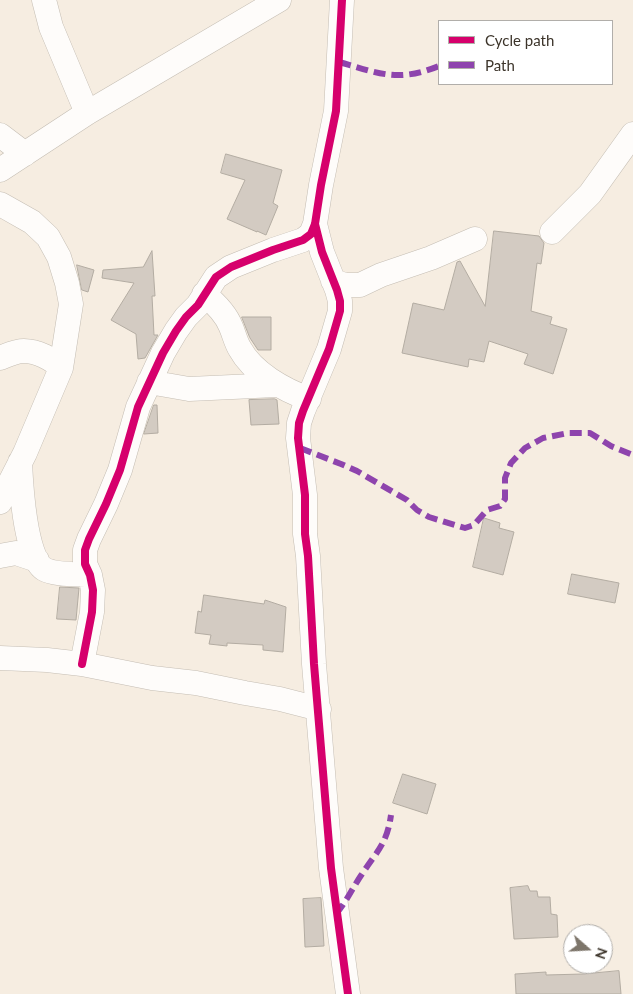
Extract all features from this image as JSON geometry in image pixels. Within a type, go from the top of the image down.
[{"type":"street","points":[[44,0],[51,27],[87,113]]},
{"type":"street","points":[[0,170],[87,113],[279,0]]},
{"type":"street","points":[[82,664],[92,612],[93,590],[90,575],[85,564],[85,550],[116,479],[138,408],[149,382],[176,331],[198,305],[216,277],[231,267],[303,240],[311,234],[316,224],[324,167],[336,111],[342,0]]},
{"type":"street","points":[[0,135],[25,154]]},
{"type":"street","points":[[552,232],[590,194],[630,145]]},
{"type":"street","points":[[0,204],[32,222],[48,237],[58,257],[67,283],[71,304],[61,368],[20,462],[0,502]]},
{"type":"street","points":[[316,224],[322,252],[340,302],[340,311],[329,349],[299,423],[298,438],[305,495],[305,534],[314,664],[331,868],[348,994]]},
{"type":"street","points":[[333,281],[345,285],[360,285],[474,239]]},
{"type":"street","points":[[204,294],[222,312],[230,324],[238,347],[247,360],[276,384],[309,399]]},
{"type":"street","points":[[0,358],[24,351],[55,362],[61,368]]},
{"type":"street","points":[[149,382],[189,389],[276,384]]},
{"type":"street","points":[[20,462],[24,517],[30,541],[40,566],[46,570],[90,575]]},
{"type":"street","points":[[0,556],[16,553],[37,560]]},
{"type":"street","points":[[0,658],[82,664],[152,678],[196,683],[280,699],[319,709]]},
{"type":"building","points":[[226,154],[282,170],[273,203],[278,206],[266,235],[227,219],[245,180],[221,173]]},
{"type":"building","points":[[494,231],[539,236],[544,243],[541,264],[537,263],[531,311],[552,317],[550,324],[567,329],[553,374],[524,364],[528,354],[489,341],[484,362],[469,359],[468,367],[402,353],[413,303],[444,310],[457,262],[460,261],[485,306]]},
{"type":"building","points":[[152,251],[155,296],[152,296],[154,335],[158,335],[145,358],[138,359],[136,334],[111,320],[134,283],[102,278],[103,270],[143,267]]},
{"type":"building","points":[[77,265],[94,270],[88,292],[82,290]]},
{"type":"building","points":[[242,317],[271,317],[271,350],[258,350],[250,338]]},
{"type":"building","points":[[249,400],[277,400],[279,424],[251,425]]},
{"type":"building","points":[[154,405],[157,405],[158,433],[144,434]]},
{"type":"building","points":[[484,518],[500,523],[499,528],[514,532],[503,575],[473,567]]},
{"type":"building","points":[[572,574],[619,583],[615,603],[568,594]]},
{"type":"building","points":[[60,587],[79,588],[76,620],[57,619]]},
{"type":"building","points":[[204,595],[264,604],[265,600],[286,607],[283,652],[263,650],[263,645],[227,643],[227,646],[209,644],[211,635],[195,633],[198,611],[201,612]]},
{"type":"building","points":[[403,774],[436,784],[427,814],[393,803]]},
{"type":"building","points":[[528,886],[530,891],[537,891],[538,897],[550,897],[551,914],[557,915],[558,937],[514,939],[510,888]]},
{"type":"building","points":[[321,898],[324,946],[305,947],[303,899]]},
{"type":"building","points":[[619,971],[621,994],[516,994],[515,974],[546,972],[546,975],[613,974],[613,972]]},
{"type":"marked path","points":[[339,62],[377,73],[399,75],[411,74],[438,66]]},
{"type":"marked path","points":[[300,448],[357,471],[407,500],[417,510],[429,517],[465,528],[474,525],[487,510],[500,506],[505,499],[505,478],[511,463],[525,448],[543,438],[568,433],[590,433],[611,446],[633,455]]},
{"type":"marked path","points":[[336,914],[381,847],[387,833],[391,815]]},
{"type":"cycle path","points":[[82,664],[92,612],[93,590],[90,575],[85,564],[85,550],[120,470],[138,407],[163,353],[176,331],[198,305],[216,277],[231,267],[303,240],[311,234],[315,224],[336,111],[342,0]]},
{"type":"cycle path","points":[[315,224],[322,252],[337,290],[340,311],[329,349],[299,423],[298,438],[305,495],[305,534],[314,664],[331,868],[348,994]]}]
